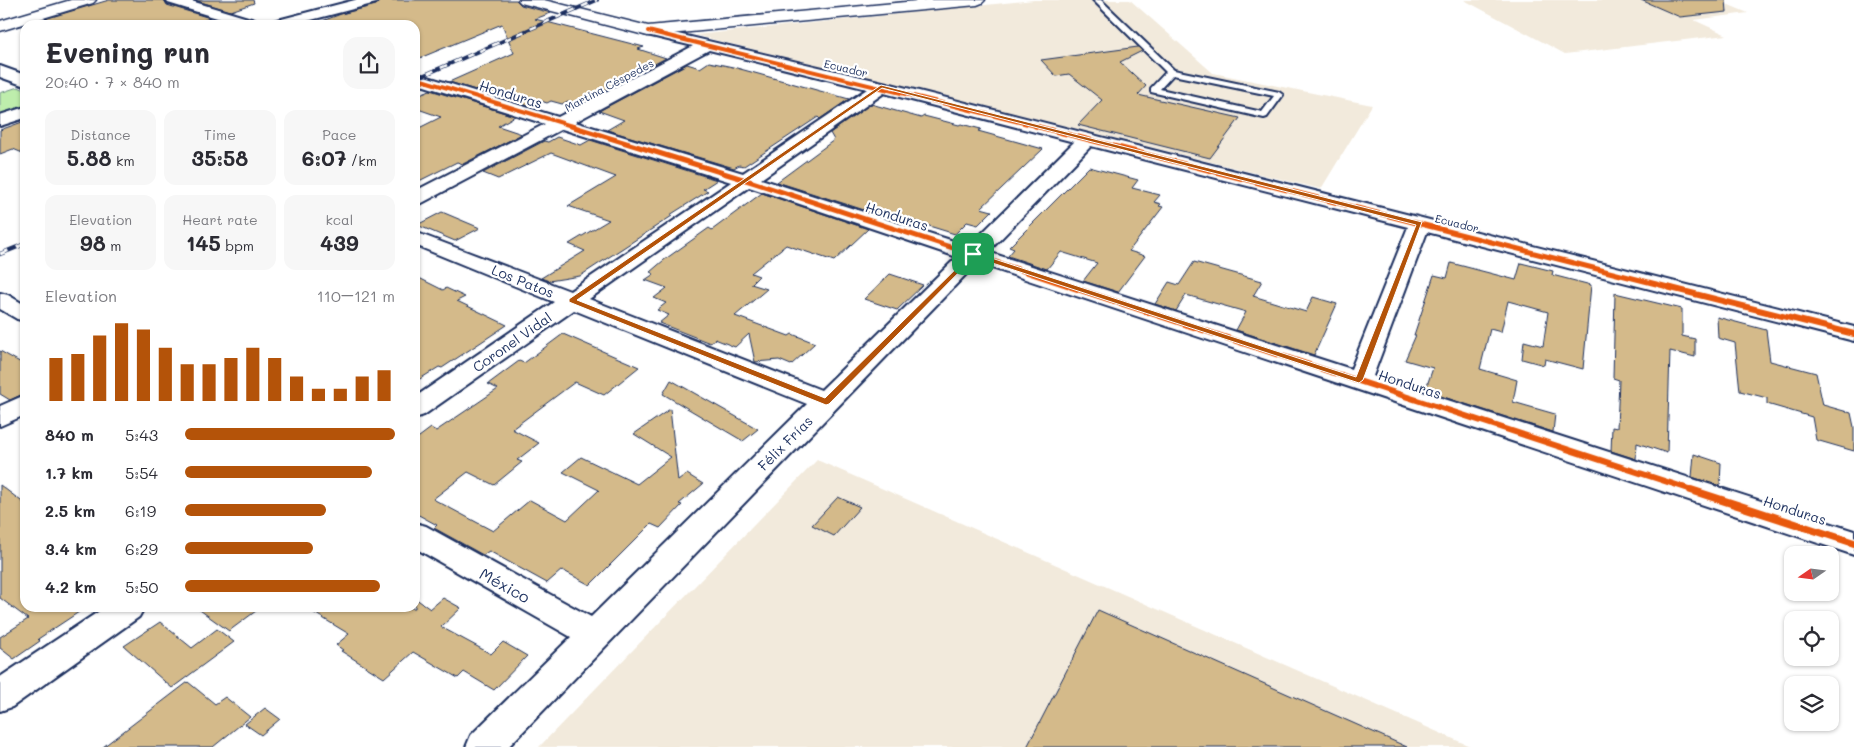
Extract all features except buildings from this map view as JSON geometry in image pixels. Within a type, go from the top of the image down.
[{"type":"main road","points":[[20,20],[88,0]]},
{"type":"main road","name":"Ecuador","points":[[526,0],[648,31]]},
{"type":"main road","points":[[648,31],[977,0]]},
{"type":"main road","points":[[0,26],[20,20]]},
{"type":"street","points":[[173,0],[239,20]]},
{"type":"street","points":[[294,20],[371,0]]},
{"type":"street","name":"Ecuador","points":[[648,31],[881,86],[1086,140],[1854,334]]},
{"type":"street","name":"Martina Céspedes","points":[[420,196],[706,46]]},
{"type":"street","points":[[0,71],[20,79]]},
{"type":"street","name":"Honduras","points":[[420,80],[746,180],[1854,543]]},
{"type":"street","name":"Coronel Vidal","points":[[420,406],[881,86]]},
{"type":"street","points":[[0,121],[20,114]]},
{"type":"street","name":"Félix Frías","points":[[484,747],[1086,140]]},
{"type":"street","points":[[1359,380],[1420,224]]},
{"type":"street","name":"Los Patos","points":[[420,240],[826,402]]},
{"type":"street","points":[[0,300],[20,311]]},
{"type":"street","points":[[0,417],[20,407]]},
{"type":"street","name":"México","points":[[420,537],[595,636]]},
{"type":"street","points":[[0,696],[122,612]]},
{"type":"lane","points":[[1097,0],[1171,72],[1279,95],[1264,114],[1154,90],[1171,72]]},
{"type":"shaded area","points":[[1034,0],[1130,0],[1213,73],[1372,105],[1321,189],[695,35]]},
{"type":"shaded area","points":[[1464,0],[1717,0],[1748,13],[1694,20],[1727,35],[1565,54]]},
{"type":"shaded area","points":[[817,460],[1472,747],[539,747]]},
{"type":"green space","points":[[20,88],[20,110],[0,117],[0,93]]},
{"type":"railway","points":[[420,77],[597,0]]},
{"type":"railway","points":[[0,254],[20,246]]},
{"type":"cycle path","points":[[648,31],[881,87],[1854,334]]},
{"type":"cycle path","points":[[420,80],[746,180],[1854,543]]},
{"type":"route","points":[[881,86],[1420,224],[1359,380],[973,254],[826,402],[572,300],[881,86]]}]
